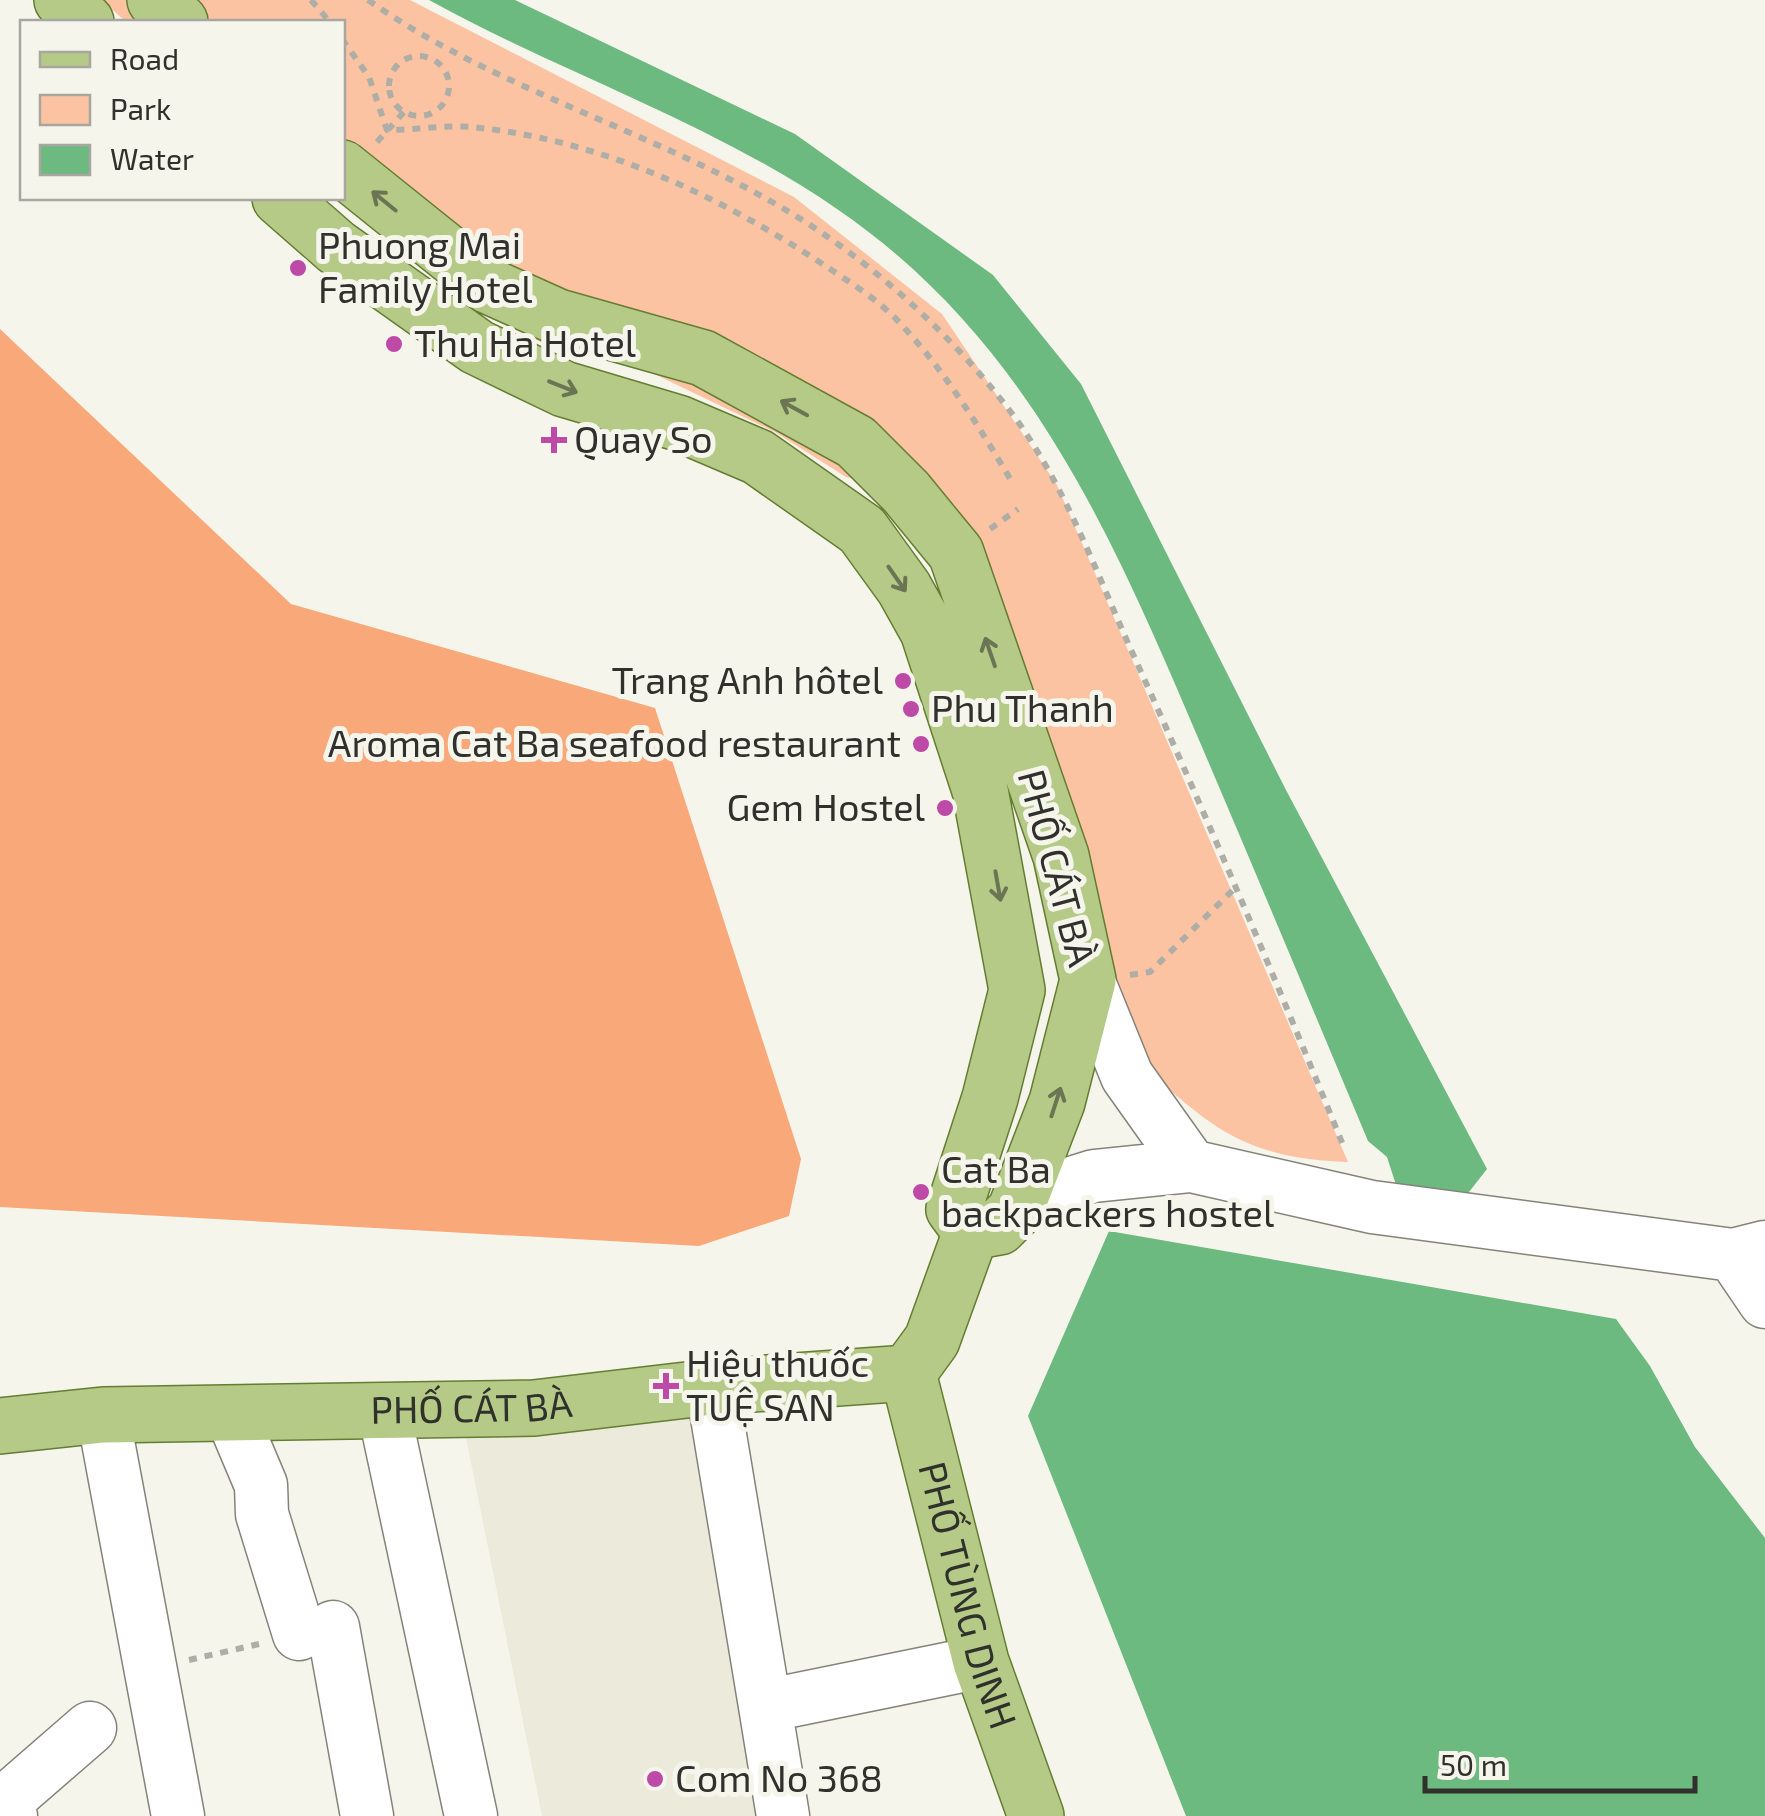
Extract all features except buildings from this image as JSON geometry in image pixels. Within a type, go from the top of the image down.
[{"type":"main road","points":[[62,0],[84,20]]},
{"type":"main road","points":[[155,0],[178,20]]},
{"type":"main road","name":"PHỐ CÁT BÀ","points":[[0,1426],[102,1415],[534,1408],[712,1387],[908,1372],[932,1340],[1057,1102],[1088,980],[1062,856],[956,553],[906,492],[856,442],[703,358],[558,316],[489,286],[345,170]]},
{"type":"main road","name":"PHỐ CÁT BÀ","points":[[285,200],[336,247],[477,347],[564,389],[678,423],[758,457],[862,530],[928,631],[980,790],[1018,990],[990,1098],[956,1191],[954,1209],[993,1222]]},
{"type":"main road","points":[[862,530],[906,492]]},
{"type":"main road","points":[[1018,990],[1088,980]]},
{"type":"main road","name":"PHỐ TÙNG DINH","points":[[908,1372],[981,1662],[1036,1816]]},
{"type":"street","points":[[1088,980],[1127,1076],[1191,1166]]},
{"type":"street","points":[[993,1222],[1052,1189],[1094,1176],[1191,1166],[1372,1207],[1484,1224],[1749,1251],[1765,1302]]},
{"type":"street","points":[[712,1387],[783,1816]]},
{"type":"street","points":[[384,1411],[471,1816]]},
{"type":"street","points":[[230,1414],[260,1485],[262,1514],[316,1631],[367,1816]]},
{"type":"street","points":[[102,1415],[178,1816]]},
{"type":"street","points":[[765,1706],[981,1662]]},
{"type":"street","points":[[6,1798],[90,1728]]},
{"type":"path","points":[[311,0],[328,20]]},
{"type":"path","points":[[345,44],[368,76],[387,130],[468,127],[564,144],[612,158],[719,201],[780,236],[895,318],[974,419],[1012,482]]},
{"type":"path","points":[[436,62],[445,46]]},
{"type":"path","points":[[409,58],[436,62],[448,78],[447,98],[424,116],[404,112],[391,98],[394,70],[409,58]]},
{"type":"path","points":[[1088,980],[1150,972],[1238,885]]},
{"type":"shaded area","points":[[0,329],[291,604],[655,708],[801,1159],[789,1216],[699,1246],[0,1207]]},
{"type":"shaded area","points":[[701,1412],[769,1816],[542,1816],[464,1428]]},
{"type":"green space","points":[[102,0],[410,0],[794,197],[942,314],[1057,485],[1348,1162],[1286,1155],[1238,1138],[1195,1111],[1148,1070],[1093,1068],[945,501],[846,477],[775,432],[646,370],[543,343],[465,306],[344,200],[345,20],[124,20]]},
{"type":"water","points":[[429,0],[515,0],[795,134],[993,275],[1081,384],[1286,790],[1487,1169],[1465,1197],[1396,1185],[1387,1157],[1368,1141],[1172,676],[1101,525],[1061,453],[1016,385],[964,321],[905,262],[837,209],[789,178],[688,124]]},
{"type":"water","points":[[1109,1231],[1616,1319],[1650,1366],[1695,1447],[1765,1538],[1765,1816],[1186,1816],[1028,1416]]},
{"type":"place","name":"Phuong Mai Family Hotel","points":[[298,268]]},
{"type":"place","name":"Thu Ha Hotel","points":[[394,344]]},
{"type":"place","name":"Quay So","points":[[554,440]]},
{"type":"place","name":"Trang Anh hôtel","points":[[903,681]]},
{"type":"place","name":"Phu Thanh","points":[[911,709]]},
{"type":"place","name":"Aroma Cat Ba seafood restaurant","points":[[921,744]]},
{"type":"place","name":"Gem Hostel","points":[[945,808]]},
{"type":"place","name":"Cat Ba backpackers hostel","points":[[921,1192]]},
{"type":"place","name":"Hiệu thuốc TUỆ SAN","points":[[666,1386]]},
{"type":"place","name":"Com No 368","points":[[655,1779]]}]
